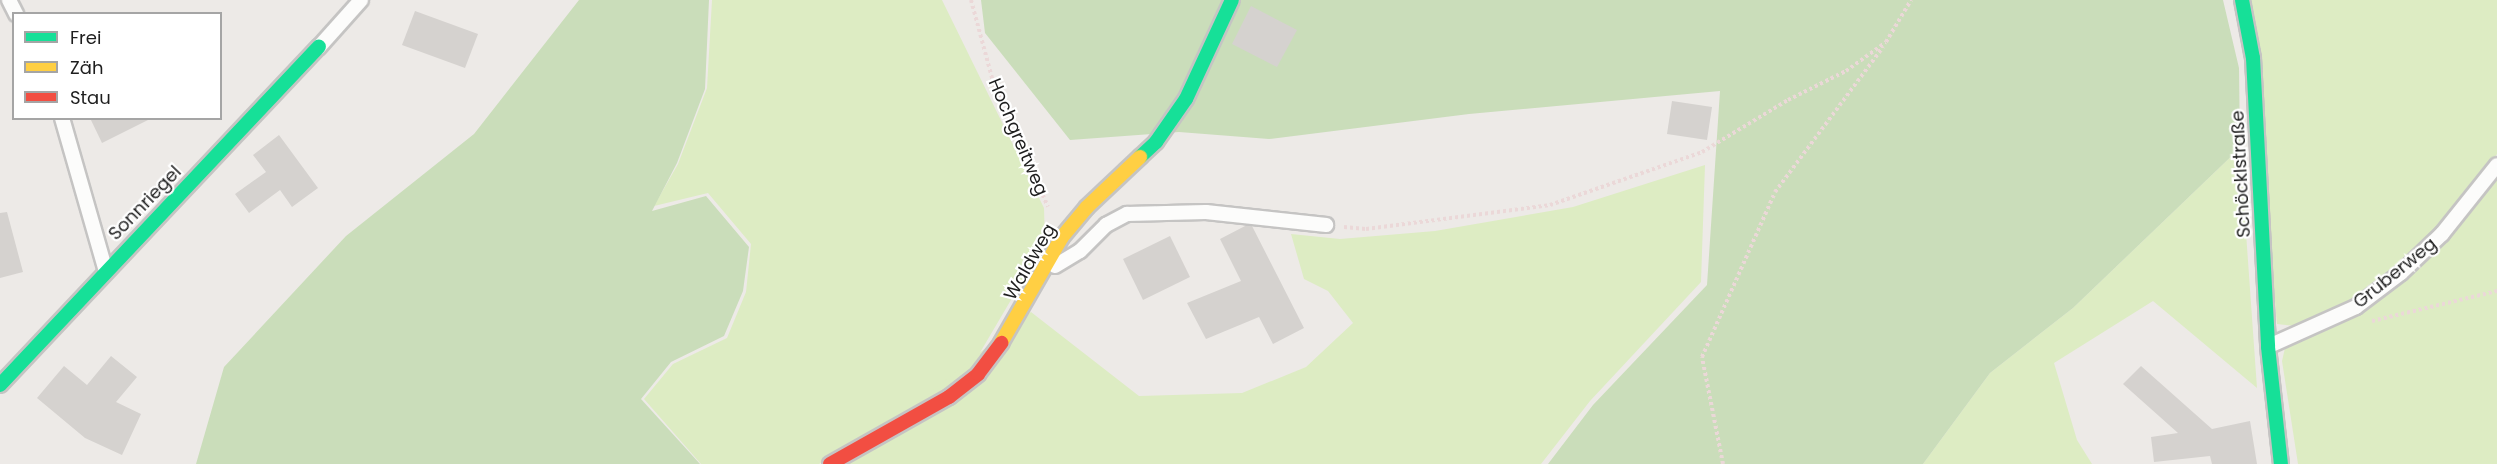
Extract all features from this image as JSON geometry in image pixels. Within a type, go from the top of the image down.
[{"type":"street","name":"Waldweg","points":[[830,464],[949,397],[978,374],[1013,326],[1062,237],[1087,207],[1156,142],[1186,99],[1232,0]]},
{"type":"street","name":"Schöcklstraße","points":[[2242,0],[2253,58],[2268,347],[2281,464]]},
{"type":"street","name":"Sonnriegel","points":[[0,385],[106,270],[319,47]]},
{"type":"lane","points":[[319,47],[361,0]]},
{"type":"lane","points":[[63,120],[101,241],[106,270]]},
{"type":"lane","name":"Gruberweg","points":[[2268,347],[2356,307],[2401,273],[2442,234],[2497,165]]},
{"type":"lane","points":[[1042,273],[1127,214],[1206,212],[1326,225]]},
{"type":"path","name":"Hochgreitweg","points":[[971,0],[994,86],[1062,237]]},
{"type":"path","points":[[1723,464],[1702,357],[1775,192],[1886,42],[1911,0]]},
{"type":"path","points":[[1326,225],[1366,229],[1550,205],[1702,152],[1788,100],[1846,71],[1886,42]]},
{"type":"path","points":[[2359,325],[2497,291]]},
{"type":"green space","points":[[579,0],[709,0],[705,89],[677,163],[652,211],[706,196],[749,247],[743,291],[724,336],[671,362],[641,399],[700,464],[196,464],[224,367],[346,236],[474,134]]},
{"type":"green space","points":[[712,0],[942,0],[1044,208],[1045,242],[968,373],[819,464],[701,464],[644,399],[673,364],[727,338],[746,292],[751,244],[708,193],[654,206],[678,164],[707,88]]},
{"type":"green space","points":[[981,0],[2223,0],[2239,68],[2240,148],[2073,308],[1990,373],[1923,464],[1548,464],[1593,405],[1707,285],[1720,91],[1469,114],[1269,139],[1179,132],[1070,140],[985,33]]},
{"type":"green space","points":[[2249,0],[2497,0],[2497,154],[2472,190],[2407,259],[2354,300],[2295,326],[2277,324]]},
{"type":"green space","points":[[2240,148],[2257,388],[2153,301],[2054,363],[2077,440],[2092,464],[1923,464],[1990,373],[2073,308]]},
{"type":"green space","points":[[1705,165],[1701,282],[1590,401],[1541,464],[840,464],[1031,312],[1139,396],[1242,393],[1306,367],[1353,323],[1328,291],[1304,279],[1291,234],[1340,239],[1435,231],[1573,207]]},
{"type":"green space","points":[[2497,176],[2497,464],[2298,464],[2282,361],[2285,348],[2341,322],[2404,277]]},
{"type":"building","points":[[1251,6],[1297,30],[1277,67],[1232,44]]},
{"type":"building","points":[[415,11],[478,34],[465,68],[402,45]]},
{"type":"building","points":[[1672,101],[1712,107],[1707,140],[1667,134]]},
{"type":"building","points":[[91,120],[148,120],[102,143]]},
{"type":"building","points":[[279,135],[318,188],[292,207],[280,190],[249,213],[235,194],[266,172],[253,155]]},
{"type":"building","points":[[7,212],[23,272],[0,278],[0,213]]},
{"type":"building","points":[[1247,225],[1252,226],[1304,328],[1273,344],[1259,317],[1206,339],[1187,303],[1241,281],[1220,239]]},
{"type":"building","points":[[1170,236],[1190,277],[1143,300],[1123,259]]},
{"type":"building","points":[[111,356],[137,377],[116,402],[141,414],[122,455],[85,438],[37,398],[64,366],[87,385]]},
{"type":"building","points":[[2141,366],[2212,429],[2250,421],[2257,464],[2212,464],[2210,456],[2154,462],[2151,437],[2178,433],[2123,384]]},
{"type":"traffic: fast","points":[[1140,157],[1156,142],[1186,99],[1232,0]]},
{"type":"traffic: fast","points":[[2242,0],[2253,58],[2268,347],[2281,464]]},
{"type":"traffic: fast","points":[[0,385],[319,47]]},
{"type":"traffic: slow","points":[[1001,343],[1062,237],[1087,207],[1140,157]]},
{"type":"traffic: jam","points":[[830,464],[949,397],[978,374],[1001,343]]}]
